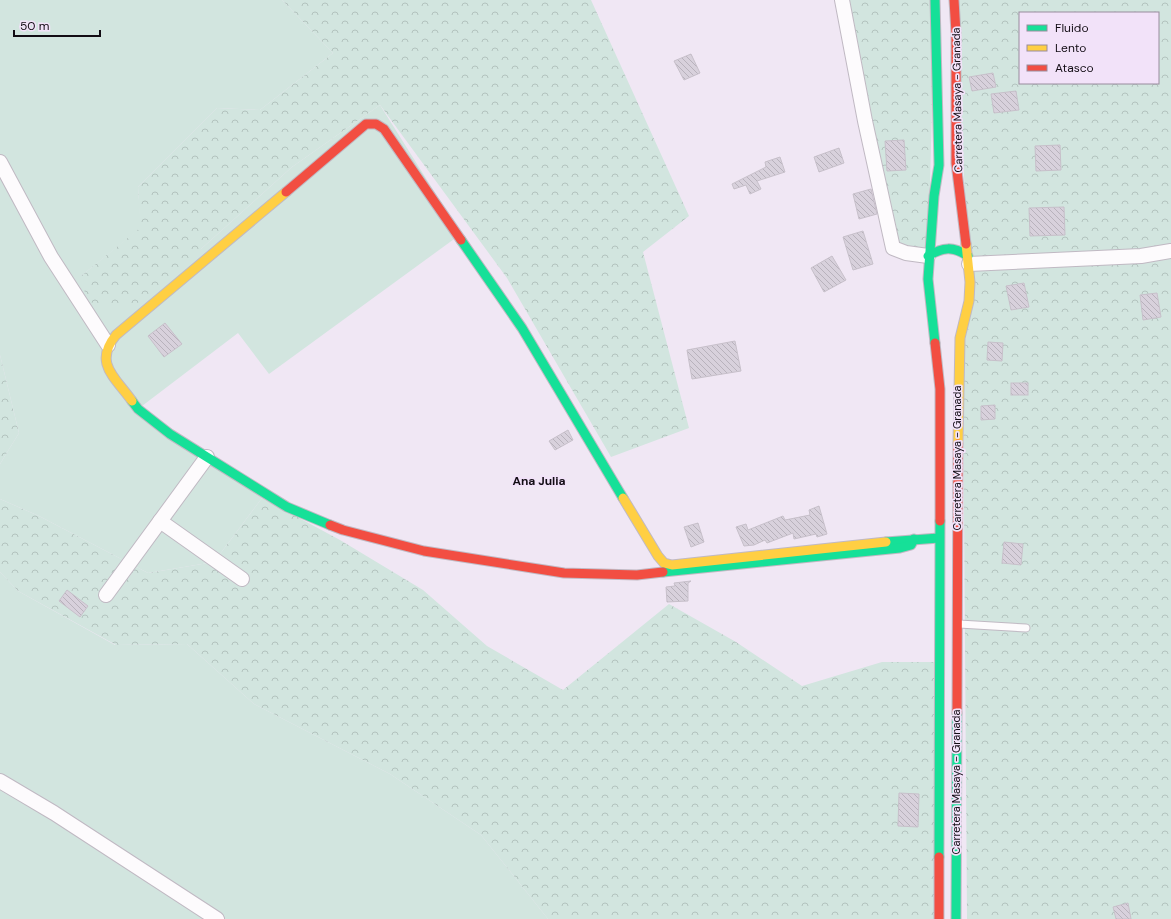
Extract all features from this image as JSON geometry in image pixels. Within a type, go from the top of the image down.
[{"type":"main road","name":"Carretera Masaya - Granada","points":[[935,0],[939,165],[928,256],[930,301],[940,389],[939,919]]},
{"type":"main road","name":"Carretera Masaya - Granada","points":[[954,0],[956,33],[956,163],[969,260],[969,301],[960,338],[958,382],[956,919]]},
{"type":"main road","points":[[914,539],[911,545],[900,548],[637,575],[564,573],[424,551],[343,530],[287,507],[170,434],[138,409],[107,367],[105,356],[108,345],[116,335],[366,124],[376,124],[384,129],[522,328],[658,556],[664,563],[672,565],[914,539],[939,538]]},
{"type":"main road","points":[[928,256],[941,249],[950,247],[960,250],[969,260]]},
{"type":"main road","points":[[930,301],[940,310]]},
{"type":"main road","points":[[957,310],[969,301]]},
{"type":"street","points":[[842,0],[865,121],[893,248],[906,253],[928,256]]},
{"type":"street","points":[[0,162],[51,256],[108,345]]},
{"type":"street","points":[[969,260],[1141,256],[1171,251]]},
{"type":"street","points":[[106,595],[207,457]]},
{"type":"street","points":[[160,521],[242,579]]},
{"type":"street","points":[[0,781],[54,813],[217,919]]},
{"type":"lane","points":[[956,624],[1026,628]]},
{"type":"green space","points":[[0,0],[282,0],[333,53],[260,110],[217,108],[138,187],[141,228],[81,276],[201,249],[292,167],[380,105],[461,234],[269,374],[238,333],[142,406],[262,498],[214,562],[148,573],[39,516],[0,499],[0,464],[19,433],[0,355]]},
{"type":"green space","points":[[282,0],[591,0],[689,216],[643,252],[689,428],[611,457],[507,278],[380,105],[292,167],[201,249],[132,308],[87,302],[81,276],[140,228],[138,187],[217,108],[260,110],[333,53]]},
{"type":"green space","points":[[842,0],[935,0],[928,256],[899,251]]},
{"type":"green space","points":[[954,0],[1171,0],[1171,919],[967,919],[963,371],[969,264]]},
{"type":"green space","points":[[0,355],[19,433],[0,464]]},
{"type":"green space","points":[[262,498],[340,540],[423,590],[487,646],[563,690],[669,604],[736,642],[802,686],[882,662],[939,662],[939,919],[548,919],[481,835],[390,774],[254,704],[187,644],[116,645],[18,591],[0,572],[0,499],[39,516],[148,573],[214,562]]},
{"type":"green space","points":[[0,572],[18,591],[115,645],[187,644],[254,704],[390,774],[481,835],[548,919],[0,919]]},
{"type":"building","points":[[691,54],[700,73],[684,80],[674,61]]},
{"type":"building","points":[[993,73],[996,87],[972,91],[969,77]]},
{"type":"building","points":[[1016,91],[1019,110],[994,113],[991,94]]},
{"type":"building","points":[[904,140],[906,170],[887,171],[885,141]]},
{"type":"building","points":[[1060,145],[1061,170],[1036,171],[1035,146]]},
{"type":"building","points":[[839,148],[844,163],[819,172],[814,157]]},
{"type":"building","points":[[780,157],[785,172],[757,181],[761,189],[750,194],[746,185],[734,189],[732,184],[766,167],[765,162]]},
{"type":"building","points":[[871,189],[877,214],[859,219],[853,194]]},
{"type":"building","points":[[1064,207],[1065,235],[1030,236],[1029,208]]},
{"type":"building","points":[[863,231],[873,264],[853,270],[843,237]]},
{"type":"building","points":[[832,256],[846,280],[824,292],[811,268]]},
{"type":"building","points":[[1024,283],[1029,307],[1011,310],[1006,286]]},
{"type":"building","points":[[1157,293],[1161,317],[1143,320],[1140,295]]},
{"type":"building","points":[[165,323],[182,344],[164,357],[148,336]]},
{"type":"building","points":[[735,341],[741,371],[692,379],[687,350]]},
{"type":"building","points":[[988,342],[1003,343],[1002,361],[987,360]]},
{"type":"building","points":[[1011,383],[1028,383],[1028,395],[1011,395]]},
{"type":"building","points":[[995,405],[995,419],[981,420],[981,406]]},
{"type":"building","points":[[568,430],[573,440],[555,450],[549,441]]},
{"type":"building","points":[[819,506],[827,534],[817,537],[816,534],[794,539],[793,533],[767,543],[765,540],[754,545],[744,546],[736,527],[746,524],[748,530],[783,516],[785,520],[810,515],[809,510]]},
{"type":"building","points":[[698,523],[704,542],[691,547],[684,527]]},
{"type":"building","points":[[1004,542],[1023,544],[1021,565],[1002,563]]},
{"type":"building","points":[[691,581],[688,583],[688,601],[667,602],[666,587],[675,586],[674,583]]},
{"type":"building","points":[[67,590],[88,606],[80,617],[59,601]]},
{"type":"building","points":[[899,793],[919,794],[918,827],[898,826]]},
{"type":"building","points":[[1128,903],[1131,919],[1116,919],[1113,907]]},
{"type":"traffic: fast","points":[[935,0],[939,165],[934,196],[928,279],[935,343]]},
{"type":"traffic: fast","points":[[461,240],[522,328],[623,498]]},
{"type":"traffic: fast","points":[[928,256],[943,249],[953,249],[968,256]]},
{"type":"traffic: fast","points":[[132,401],[138,409],[170,434],[287,507],[330,525]]},
{"type":"traffic: fast","points":[[939,857],[940,521]]},
{"type":"traffic: fast","points":[[886,542],[939,538]]},
{"type":"traffic: fast","points":[[663,572],[900,548],[911,545],[914,539]]},
{"type":"traffic: fast","points":[[956,919],[957,713]]},
{"type":"traffic: slow","points":[[132,401],[113,377],[106,362],[106,354],[109,345],[116,335],[286,192]]},
{"type":"traffic: slow","points":[[958,444],[960,338],[969,301],[970,282],[966,244]]},
{"type":"traffic: slow","points":[[623,498],[658,556],[664,563],[672,565],[886,542]]},
{"type":"traffic: jam","points":[[954,0],[956,33],[956,163],[966,244]]},
{"type":"traffic: jam","points":[[286,192],[366,124],[376,124],[384,129],[461,240]]},
{"type":"traffic: jam","points":[[935,343],[940,389],[940,521]]},
{"type":"traffic: jam","points":[[957,713],[958,444]]},
{"type":"traffic: jam","points":[[330,525],[343,530],[424,551],[564,573],[637,575],[663,572]]},
{"type":"traffic: jam","points":[[939,857],[939,919]]},
{"type":"district","name":"Ana Julia","points":[[539,481]]}]
